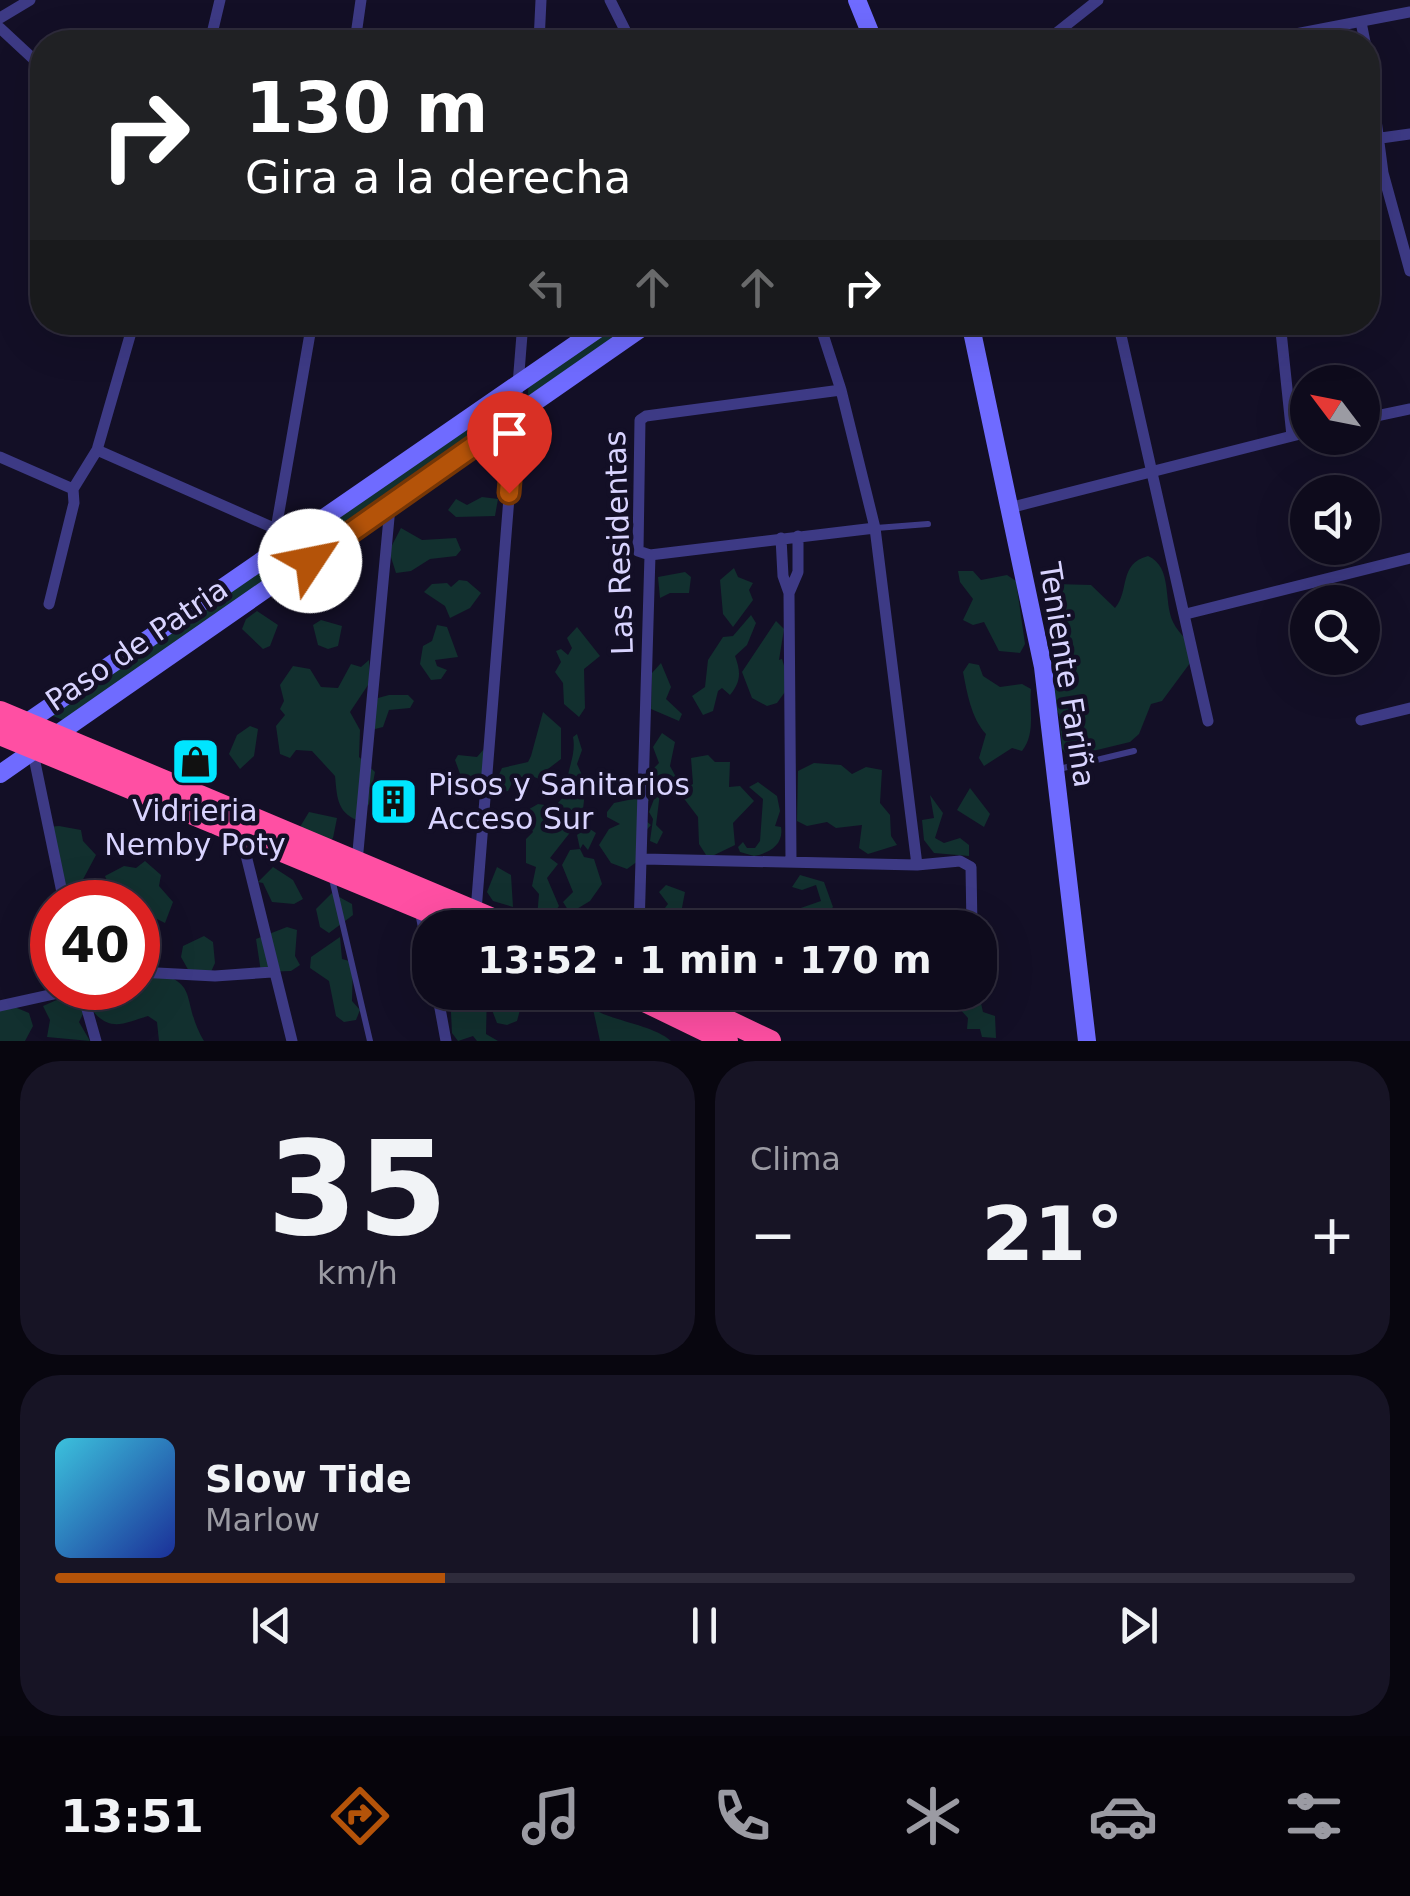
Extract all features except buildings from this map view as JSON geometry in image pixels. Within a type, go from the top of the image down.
[{"type":"highway","points":[[0,712],[6,737]]},
{"type":"highway","points":[[6,737],[54,734],[357,862],[452,910]]},
{"type":"highway","points":[[6,737],[432,910]]},
{"type":"highway","points":[[663,1010],[726,1041]]},
{"type":"highway","points":[[704,1010],[770,1041]]},
{"type":"street","points":[[213,30],[220,0]]},
{"type":"street","points":[[357,30],[361,0]]},
{"type":"street","points":[[539,30],[541,0]]},
{"type":"street","points":[[610,0],[624,30]]},
{"type":"street","points":[[857,0],[869,30]]},
{"type":"street","points":[[1060,30],[1098,0]]},
{"type":"street","points":[[0,18],[24,2]]},
{"type":"street","points":[[1318,30],[1410,12]]},
{"type":"street","points":[[1361,22],[1362,30]]},
{"type":"street","points":[[0,28],[30,56]]},
{"type":"street","points":[[1380,132],[1383,173],[1410,272]]},
{"type":"street","points":[[1381,138],[1410,134]]},
{"type":"street","points":[[49,604],[74,504],[72,490],[98,450],[130,335]]},
{"type":"street","points":[[284,579],[275,554],[276,528],[310,335]]},
{"type":"street","points":[[473,910],[523,335]]},
{"type":"street","name":"Paso de Patria","points":[[6,737],[589,335]]},
{"type":"street","name":"Paso de Patria","points":[[2,772],[632,335]]},
{"type":"street","points":[[823,335],[875,528],[918,865]]},
{"type":"street","name":"Teniente Fariña","points":[[973,335],[1043,667],[1087,1041]]},
{"type":"street","points":[[1121,335],[1208,722]]},
{"type":"street","points":[[1281,335],[1290,417]]},
{"type":"street","name":"Las Residentas","points":[[640,910],[650,555],[638,551],[642,418],[841,390]]},
{"type":"street","points":[[1380,416],[1410,408]]},
{"type":"street","points":[[1010,508],[1290,437]]},
{"type":"street","points":[[98,450],[276,528]]},
{"type":"street","points":[[0,457],[72,490]]},
{"type":"street","points":[[357,862],[390,506]]},
{"type":"street","points":[[650,555],[875,528]]},
{"type":"street","points":[[789,593],[798,572],[798,536]]},
{"type":"street","points":[[782,538],[783,576],[789,593],[791,861]]},
{"type":"street","points":[[1186,614],[1410,558]]},
{"type":"street","points":[[1361,720],[1410,708]]},
{"type":"street","points":[[2,772],[8,762],[6,737]]},
{"type":"street","points":[[32,748],[59,880]]},
{"type":"street","points":[[241,835],[292,1041]]},
{"type":"street","points":[[644,860],[918,865],[960,861],[971,867],[972,910]]},
{"type":"street","points":[[160,973],[215,976],[272,972]]},
{"type":"street","points":[[0,1006],[30,999]]},
{"type":"street","points":[[87,1010],[96,1041]]},
{"type":"street","points":[[440,1010],[446,1041]]},
{"type":"lane","points":[[875,528],[928,524]]},
{"type":"lane","points":[[1058,770],[1134,751]]},
{"type":"lane","points":[[331,872],[370,1041]]},
{"type":"green space","points":[[600,335],[622,335],[527,400],[529,384]]},
{"type":"green space","points":[[509,398],[509,414],[290,566],[283,553]]},
{"type":"green space","points":[[482,497],[498,499],[495,516],[456,517],[448,510],[456,499],[467,505]]},
{"type":"green space","points":[[401,528],[422,540],[456,538],[461,550],[456,556],[430,559],[411,571],[396,573],[389,551]]},
{"type":"green space","points":[[1148,556],[1161,568],[1173,622],[1196,655],[1162,701],[1151,704],[1139,734],[1130,742],[1068,757],[1062,748],[1059,714],[1052,705],[1055,650],[1048,593],[1055,584],[1091,585],[1115,608],[1128,571]]},
{"type":"green space","points":[[267,566],[273,577],[68,722],[48,714]]},
{"type":"green space","points":[[734,568],[738,577],[753,583],[749,590],[753,600],[733,627],[723,614],[720,580]]},
{"type":"green space","points":[[958,571],[973,571],[981,580],[1007,575],[1016,581],[1025,644],[1020,653],[999,651],[984,622],[973,625],[963,620],[973,599],[960,582]]},
{"type":"green space","points":[[685,572],[691,577],[689,593],[670,593],[660,598],[658,577]]},
{"type":"green space","points":[[459,580],[467,581],[481,593],[470,608],[450,618],[445,606],[424,592],[432,584],[447,583],[451,587]]},
{"type":"green space","points":[[257,611],[278,625],[270,646],[263,649],[242,629],[246,619]]},
{"type":"green space","points":[[751,615],[756,623],[747,645],[735,656],[739,672],[736,686],[730,695],[722,688],[718,691],[713,711],[703,715],[692,696],[705,687],[708,660],[723,637],[733,636]]},
{"type":"green space","points":[[321,620],[342,626],[338,646],[328,649],[318,645],[313,625]]},
{"type":"green space","points":[[776,621],[784,629],[779,660],[782,659],[790,685],[777,703],[767,706],[752,698],[742,672]]},
{"type":"green space","points":[[437,625],[447,627],[458,657],[435,660],[437,666],[447,670],[441,679],[431,680],[420,664],[423,646],[432,641]]},
{"type":"green space","points":[[577,627],[600,656],[584,669],[585,708],[579,717],[564,704],[563,683],[555,672],[561,662],[556,651],[561,649],[568,655],[572,648],[567,638]]},
{"type":"green space","points":[[369,660],[370,682],[350,712],[360,730],[359,757],[375,772],[369,804],[357,820],[341,807],[335,776],[312,751],[296,750],[290,758],[280,754],[276,726],[285,715],[280,709],[284,701],[280,685],[293,666],[310,669],[321,687],[338,688],[351,664],[361,667]]},
{"type":"green space","points":[[661,663],[671,687],[666,699],[682,714],[679,721],[651,709],[652,673]]},
{"type":"green space","points":[[969,663],[979,665],[983,676],[1000,687],[1022,684],[1031,689],[1030,729],[1022,751],[1012,748],[984,766],[979,758],[986,734],[973,713],[963,672]]},
{"type":"green space","points":[[408,695],[414,701],[410,708],[389,710],[383,727],[375,729],[371,726],[378,698]]},
{"type":"green space","points":[[543,712],[561,728],[561,759],[548,769],[547,782],[529,775],[514,779],[508,791],[500,792],[497,779],[502,768],[528,762]]},
{"type":"green space","points":[[250,726],[258,729],[254,756],[240,769],[229,754],[237,735]]},
{"type":"green space","points":[[662,733],[675,742],[670,766],[677,779],[672,788],[660,793],[656,825],[663,832],[657,844],[650,841],[653,819],[649,812],[658,789],[649,773],[659,763],[653,747]]},
{"type":"green space","points":[[577,734],[582,750],[577,764],[586,784],[583,809],[574,814],[559,809],[557,804],[567,793],[573,737]]},
{"type":"green space","points":[[484,749],[482,782],[463,782],[455,760],[458,755],[477,757]]},
{"type":"green space","points":[[708,755],[715,762],[730,762],[729,787],[740,786],[754,801],[733,823],[735,845],[708,858],[699,844],[698,817],[679,792],[693,784],[691,758]]},
{"type":"green space","points":[[814,763],[841,765],[852,774],[866,767],[882,770],[880,803],[890,815],[891,836],[897,845],[868,854],[859,848],[862,825],[836,828],[827,822],[807,826],[797,821],[798,771]]},
{"type":"green space","points":[[758,782],[777,796],[780,811],[775,826],[781,827],[781,833],[775,847],[754,856],[740,852],[738,847],[743,842],[747,848],[755,848],[760,841],[763,799],[749,787]]},
{"type":"green space","points":[[970,788],[990,814],[984,827],[957,810]]},
{"type":"green space","points":[[930,795],[943,813],[935,838],[944,843],[960,838],[969,845],[969,856],[934,853],[924,840],[922,820],[934,818]]},
{"type":"green space","points":[[649,800],[640,816],[651,825],[642,835],[638,861],[627,869],[611,863],[599,845],[609,829],[620,824],[607,817],[607,812],[614,803]]},
{"type":"green space","points":[[538,804],[551,806],[572,830],[550,858],[558,864],[547,878],[559,906],[556,910],[538,910],[539,894],[532,886],[536,867],[526,863],[526,839],[533,832],[524,812]]},
{"type":"green space","points":[[309,812],[337,818],[333,838],[329,841],[300,827]]},
{"type":"green space","points":[[48,827],[81,830],[83,841],[96,855],[83,880],[56,880]]},
{"type":"green space","points":[[587,827],[596,833],[588,850],[583,844],[580,849],[577,835]]},
{"type":"green space","points":[[580,849],[584,857],[594,859],[602,884],[590,901],[575,910],[568,910],[563,902],[573,892],[562,865],[570,850]]},
{"type":"green space","points":[[145,861],[161,875],[160,880],[107,880],[105,876],[124,866],[136,868]]},
{"type":"green space","points":[[273,867],[293,880],[303,899],[294,904],[272,902],[263,883],[258,882]]},
{"type":"green space","points":[[497,867],[511,875],[513,907],[493,901],[487,892]]},
{"type":"green space","points":[[800,875],[824,882],[833,907],[795,910],[821,901],[816,885],[802,890],[792,887]]},
{"type":"green space","points":[[666,885],[685,892],[682,910],[663,910],[668,904],[659,892]]},
{"type":"green space","points":[[160,887],[173,902],[165,923],[160,920]]},
{"type":"green space","points":[[332,893],[352,904],[353,915],[329,933],[320,927],[316,909]]},
{"type":"green space","points":[[287,927],[297,930],[295,956],[300,965],[291,971],[261,972],[256,939]]},
{"type":"green space","points":[[204,936],[213,942],[215,963],[210,974],[190,973],[181,957],[183,946]]},
{"type":"green space","points":[[340,937],[342,959],[353,962],[352,1001],[360,1010],[356,1020],[344,1022],[336,1016],[329,981],[310,968],[311,957]]},
{"type":"green space","points":[[160,974],[173,979],[186,992],[204,1041],[159,1041],[157,1022],[148,1016],[111,1024],[92,1010],[160,1010]]},
{"type":"green space","points":[[0,1001],[29,1013],[33,1026],[25,1041],[0,1041]]},
{"type":"green space","points":[[45,1010],[83,1010],[79,1022],[90,1041],[47,1037],[50,1020]]},
{"type":"green space","points":[[451,1010],[487,1010],[486,1034],[498,1041],[477,1041],[473,1036],[458,1041],[452,1033]]},
{"type":"green space","points":[[492,1010],[520,1010],[517,1021],[497,1023]]},
{"type":"green space","points":[[593,1010],[671,1041],[600,1041]]},
{"type":"green space","points":[[961,1010],[983,1010],[995,1016],[996,1038],[982,1037],[980,1029],[967,1029],[968,1018]]},
{"type":"place","name":"Vidrieria Nemby Poty","points":[[195,762]]},
{"type":"place","name":"Pisos y Sanitarios Acceso Sur","points":[[393,802]]},
{"type":"route","points":[[310,561],[515,417],[509,493]]}]
